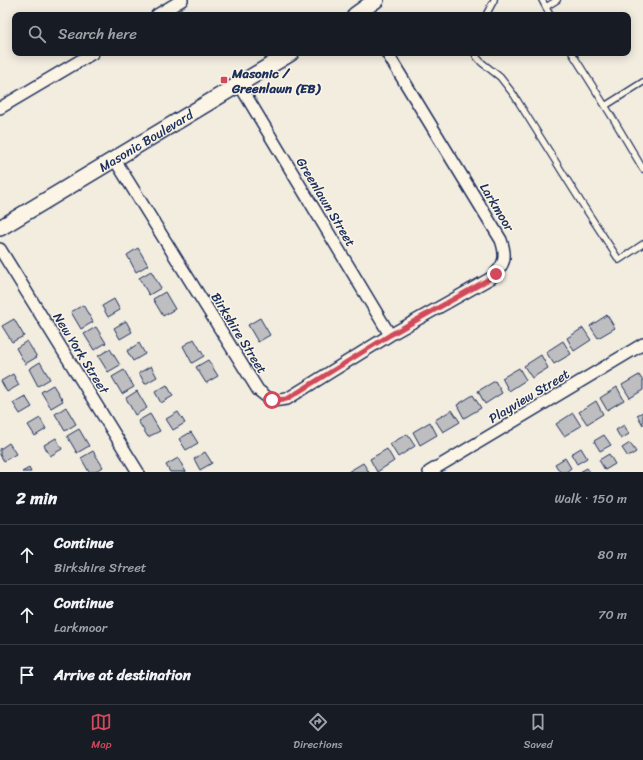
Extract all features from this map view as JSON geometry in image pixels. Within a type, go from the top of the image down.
[{"type":"street","points":[[162,12],[182,0]]},
{"type":"street","points":[[362,12],[376,0]]},
{"type":"street","points":[[0,108],[88,56]]},
{"type":"street","name":"Masonic Boulevard","points":[[0,228],[286,56]]},
{"type":"street","name":"Larkmoor","points":[[389,56],[501,240],[505,252],[504,261],[496,274],[491,278],[390,335]]},
{"type":"street","name":"Greenlawn Street","points":[[239,84],[390,335]]},
{"type":"street","name":"Birkshire Street","points":[[115,160],[258,390],[264,396],[272,400],[287,399],[390,335]]},
{"type":"street","name":"New York Street","points":[[0,249],[138,472]]},
{"type":"street","name":"Playview Street","points":[[429,472],[643,344]]},
{"type":"lane","points":[[488,12],[494,0]]},
{"type":"lane","points":[[542,0],[548,12]]},
{"type":"lane","points":[[546,7],[557,0]]},
{"type":"lane","points":[[476,56],[481,62],[500,77],[514,95],[619,260],[643,244]]},
{"type":"lane","points":[[574,56],[643,169]]},
{"type":"lane","points":[[605,106],[643,82]]},
{"type":"building","points":[[138,248],[148,265],[136,272],[127,255]]},
{"type":"building","points":[[151,271],[161,288],[149,295],[139,278]]},
{"type":"building","points":[[165,292],[175,309],[163,316],[153,299]]},
{"type":"building","points":[[114,299],[120,310],[108,317],[102,306]]},
{"type":"building","points":[[83,305],[93,322],[81,329],[71,312]]},
{"type":"building","points":[[607,315],[615,328],[598,338],[590,326]]},
{"type":"building","points":[[260,318],[270,335],[258,342],[248,325]]},
{"type":"building","points":[[14,319],[24,336],[12,342],[2,326]]},
{"type":"building","points":[[126,321],[132,332],[120,339],[114,328]]},
{"type":"building","points":[[96,327],[106,343],[94,350],[84,334]]},
{"type":"building","points":[[583,328],[591,340],[574,351],[567,338]]},
{"type":"building","points":[[194,339],[204,356],[192,363],[183,346]]},
{"type":"building","points":[[27,341],[37,357],[25,364],[16,348]]},
{"type":"building","points":[[563,341],[571,354],[554,364],[546,352]]},
{"type":"building","points":[[139,343],[145,354],[133,361],[127,351]]},
{"type":"building","points":[[110,349],[120,365],[108,372],[98,356]]},
{"type":"building","points":[[541,355],[548,368],[532,378],[524,366]]},
{"type":"building","points":[[208,360],[218,376],[206,383],[196,367]]},
{"type":"building","points":[[40,362],[50,379],[38,386],[29,369]]},
{"type":"building","points":[[151,366],[157,377],[145,384],[139,373]]},
{"type":"building","points":[[519,368],[526,380],[509,391],[502,378]]},
{"type":"building","points":[[124,370],[134,387],[122,394],[112,377]]},
{"type":"building","points":[[13,374],[19,385],[7,392],[1,381]]},
{"type":"building","points":[[639,375],[643,381],[643,390],[630,398],[622,385]]},
{"type":"building","points":[[495,381],[502,393],[485,404],[478,391]]},
{"type":"building","points":[[53,385],[63,401],[51,408],[41,392]]},
{"type":"building","points":[[167,385],[173,396],[161,403],[155,392]]},
{"type":"building","points":[[617,387],[624,400],[607,410],[600,398]]},
{"type":"building","points":[[137,391],[147,408],[135,415],[126,398]]},
{"type":"building","points":[[473,395],[481,408],[464,418],[457,405]]},
{"type":"building","points":[[25,396],[32,407],[20,414],[13,403]]},
{"type":"building","points":[[596,401],[603,414],[587,424],[579,412]]},
{"type":"building","points":[[66,407],[76,424],[65,431],[55,414]]},
{"type":"building","points":[[452,410],[460,422],[443,432],[435,420]]},
{"type":"building","points":[[178,412],[185,423],[173,430],[166,419]]},
{"type":"building","points":[[643,412],[643,425],[637,415]]},
{"type":"building","points":[[573,413],[581,426],[564,436],[556,424]]},
{"type":"building","points":[[150,414],[160,431],[148,437],[138,421]]},
{"type":"building","points":[[40,418],[46,429],[35,436],[28,425]]},
{"type":"building","points":[[430,422],[437,435],[420,445],[413,432]]},
{"type":"building","points":[[624,425],[629,434],[621,439],[616,430]]},
{"type":"building","points":[[79,429],[89,446],[77,453],[67,436]]},
{"type":"building","points":[[191,432],[198,443],[186,450],[179,439]]},
{"type":"building","points":[[407,434],[415,446],[398,457],[390,444]]},
{"type":"building","points":[[604,435],[611,445],[600,451],[594,441]]},
{"type":"building","points":[[56,438],[62,449],[50,456],[44,445]]},
{"type":"building","points":[[9,443],[16,454],[4,461],[0,455],[0,449]]},
{"type":"building","points":[[630,443],[636,452],[628,457],[622,448]]},
{"type":"building","points":[[581,448],[587,458],[577,464],[571,454]]},
{"type":"building","points":[[387,449],[394,461],[377,472],[370,459]]},
{"type":"building","points":[[93,451],[103,467],[95,472],[89,472],[81,458]]},
{"type":"building","points":[[205,452],[212,463],[200,470],[194,459]]},
{"type":"building","points":[[609,454],[615,464],[605,470],[599,460]]},
{"type":"building","points":[[178,458],[186,472],[170,472],[166,465]]},
{"type":"building","points":[[565,458],[571,468],[566,472],[560,472],[555,464]]},
{"type":"building","points":[[363,463],[369,472],[348,472]]},
{"type":"building","points":[[29,468],[31,472],[22,472]]},
{"type":"building","points":[[587,468],[590,472],[580,472]]},
{"type":"place","name":"Masonic / Greenlawn (EB)","points":[[224,80]]},
{"type":"route","points":[[272,400],[287,399],[390,335],[496,274]]}]
